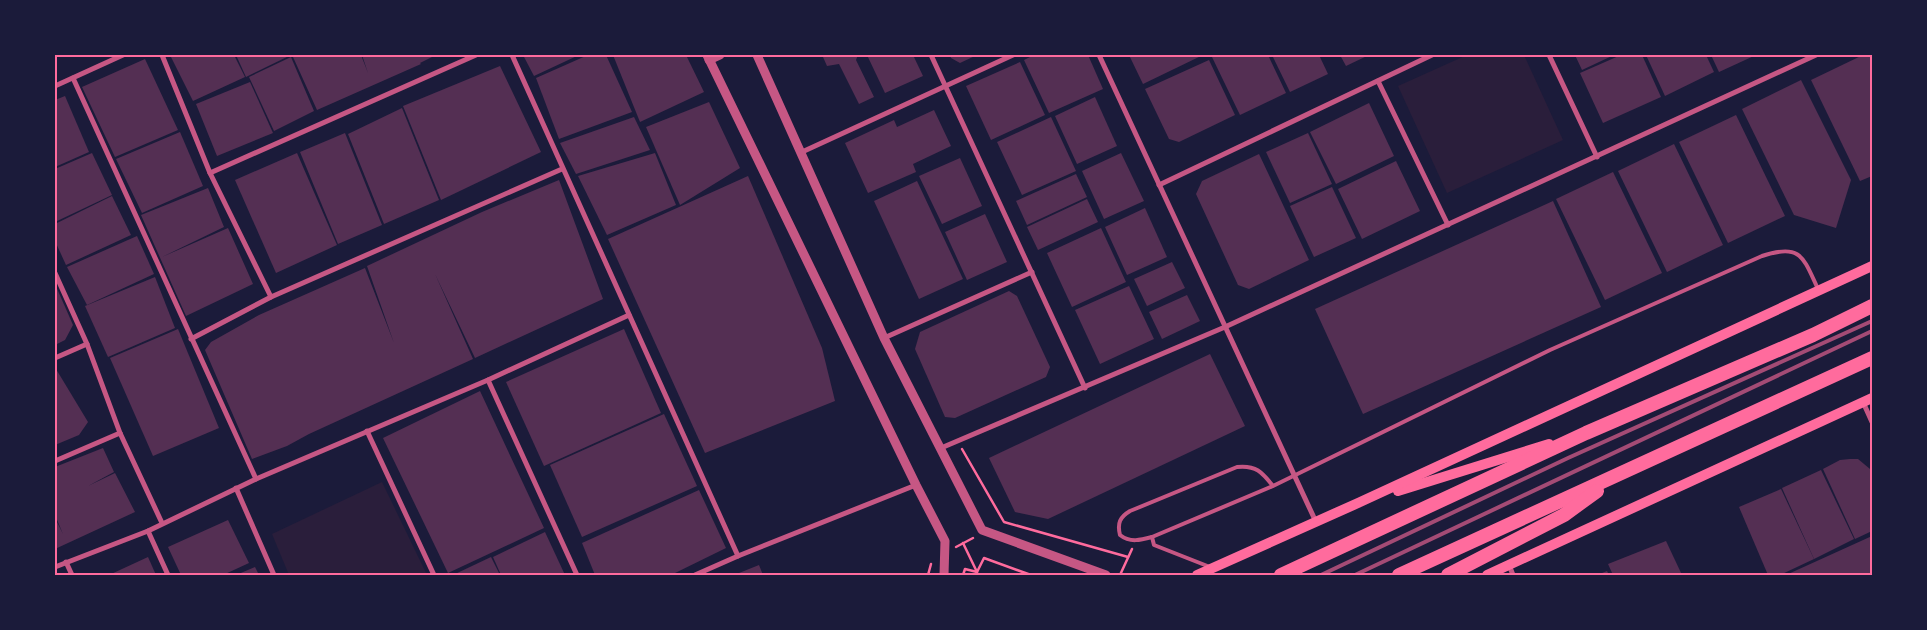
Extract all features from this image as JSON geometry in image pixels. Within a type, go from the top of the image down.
[{"type":"highway","points":[[1281,575],[1586,433],[1813,335],[1872,306]]},
{"type":"highway","points":[[1398,575],[1872,358]]},
{"type":"highway","points":[[1448,575],[1564,515],[1620,473]]},
{"type":"main road","points":[[1197,575],[1358,504],[1872,266]]},
{"type":"main road","points":[[1487,575],[1511,570],[1867,400]]},
{"type":"main road","points":[[1358,504],[1586,433]]},
{"type":"street","points":[[55,86],[123,55]]},
{"type":"street","points":[[162,55],[210,173],[271,298]]},
{"type":"street","points":[[210,173],[476,55]]},
{"type":"street","points":[[512,55],[738,556]]},
{"type":"street","points":[[720,55],[708,58],[945,541],[944,575]]},
{"type":"street","points":[[758,55],[884,338],[982,530],[1106,575]]},
{"type":"street","points":[[931,55],[1085,388]]},
{"type":"street","points":[[802,152],[1014,55]]},
{"type":"street","points":[[1099,55],[1316,522]]},
{"type":"street","points":[[1159,185],[1432,55]]},
{"type":"street","points":[[1549,55],[1597,157]]},
{"type":"street","points":[[941,448],[1225,327],[1816,55]]},
{"type":"street","points":[[73,78],[256,479]]},
{"type":"street","points":[[1378,81],[1448,225]]},
{"type":"street","points":[[191,339],[271,298],[562,169]]},
{"type":"street","points":[[884,338],[1032,272]]},
{"type":"street","points":[[55,273],[86,344],[120,433],[162,524]]},
{"type":"street","points":[[55,567],[148,531],[256,479],[488,380],[629,315]]},
{"type":"street","points":[[55,358],[86,344]]},
{"type":"street","points":[[488,380],[577,575]]},
{"type":"street","points":[[1867,400],[1872,422]]},
{"type":"street","points":[[367,431],[434,575]]},
{"type":"street","points":[[55,461],[120,433]]},
{"type":"street","points":[[696,575],[738,556],[916,485]]},
{"type":"street","points":[[236,488],[274,575]]},
{"type":"street","points":[[148,531],[168,575]]},
{"type":"street","points":[[66,562],[72,575]]},
{"type":"lane","points":[[1273,486],[1256,469],[1248,466],[1236,467],[1125,514],[1119,523],[1120,535],[1128,540],[1152,537],[1273,486],[1550,350],[1777,251],[1789,250],[1797,253],[1806,262],[1819,292]]},
{"type":"lane","points":[[1152,537],[1154,545],[1212,568]]},
{"type":"path","points":[[958,442],[1004,522]]},
{"type":"path","points":[[944,553],[1004,522],[1128,557]]},
{"type":"path","points":[[1120,575],[1135,540]]},
{"type":"path","points":[[963,543],[977,572]]},
{"type":"path","points":[[977,572],[984,558],[1031,575]]},
{"type":"path","points":[[963,575],[965,569],[977,572]]},
{"type":"shaded area","points":[[1467,55],[1524,55],[1563,140],[1447,193],[1398,86]]},
{"type":"shaded area","points":[[382,482],[427,575],[289,575],[272,534]]},
{"type":"building","points":[[170,55],[234,55],[245,77],[193,101]]},
{"type":"building","points":[[236,55],[291,55],[246,77]]},
{"type":"building","points":[[297,55],[361,55],[368,73],[362,55],[436,55],[421,64],[317,110],[293,57]]},
{"type":"building","points":[[523,55],[579,55],[534,76]]},
{"type":"building","points":[[588,55],[606,55],[632,112],[559,139],[536,78]]},
{"type":"building","points":[[613,55],[686,55],[704,92],[640,122]]},
{"type":"building","points":[[828,55],[858,55],[856,60],[874,97],[859,104],[839,64],[827,66],[823,57]]},
{"type":"building","points":[[867,55],[913,55],[923,76],[885,93]]},
{"type":"building","points":[[950,55],[977,55],[960,63],[951,58]]},
{"type":"building","points":[[1034,55],[1088,55],[1103,89],[1049,113],[1024,60]]},
{"type":"building","points":[[1129,55],[1203,55],[1143,84]]},
{"type":"building","points":[[1217,55],[1268,55],[1286,93],[1240,115],[1212,57]]},
{"type":"building","points":[[1272,55],[1319,55],[1328,74],[1290,92]]},
{"type":"building","points":[[1340,55],[1369,55],[1346,66]]},
{"type":"building","points":[[1575,55],[1614,55],[1582,70]]},
{"type":"building","points":[[1621,55],[1642,55],[1661,97],[1603,123],[1580,73]]},
{"type":"building","points":[[1646,55],[1706,55],[1714,72],[1665,96]]},
{"type":"building","points":[[1711,55],[1756,55],[1719,72]]},
{"type":"building","points":[[1863,55],[1869,55],[1872,61],[1872,176],[1860,181],[1811,80]]},
{"type":"building","points":[[291,57],[314,111],[274,131],[249,77]]},
{"type":"building","points":[[145,59],[178,130],[115,157],[82,87]]},
{"type":"building","points":[[1209,60],[1235,115],[1179,142],[1169,139],[1145,89]]},
{"type":"building","points":[[1020,62],[1045,115],[991,140],[966,86]]},
{"type":"building","points":[[500,66],[541,152],[441,200],[403,106]]},
{"type":"building","points":[[1801,80],[1851,180],[1836,228],[1794,215],[1742,109]]},
{"type":"building","points":[[250,82],[273,133],[217,156],[196,104]]},
{"type":"building","points":[[65,96],[89,152],[55,167],[55,100]]},
{"type":"building","points":[[1095,97],[1117,146],[1077,164],[1055,116]]},
{"type":"building","points":[[709,102],[740,168],[680,205],[646,127]]},
{"type":"building","points":[[1369,103],[1394,156],[1336,184],[1310,132]]},
{"type":"building","points":[[402,108],[439,200],[384,224],[348,134]]},
{"type":"building","points":[[934,110],[951,146],[913,164],[916,172],[868,193],[845,143],[894,120],[897,127]]},
{"type":"building","points":[[1736,115],[1785,216],[1728,243],[1679,142]]},
{"type":"building","points":[[634,117],[650,150],[576,174],[560,143]]},
{"type":"building","points":[[1051,117],[1076,171],[1022,195],[997,142]]},
{"type":"building","points":[[180,132],[203,186],[142,213],[116,159]]},
{"type":"building","points":[[345,133],[382,225],[338,244],[300,152]]},
{"type":"building","points":[[1308,133],[1332,184],[1290,203],[1266,152]]},
{"type":"building","points":[[1674,144],[1723,245],[1667,272],[1618,171]]},
{"type":"building","points":[[92,153],[112,195],[55,222],[55,169]]},
{"type":"building","points":[[297,153],[337,245],[276,273],[235,180]]},
{"type":"building","points":[[655,153],[676,205],[607,235],[578,176]]},
{"type":"building","points":[[1121,153],[1144,201],[1104,219],[1082,171]]},
{"type":"building","points":[[1259,154],[1309,260],[1249,289],[1238,285],[1196,194],[1202,181]]},
{"type":"building","points":[[960,158],[982,206],[942,224],[919,176]]},
{"type":"building","points":[[1396,161],[1420,211],[1362,239],[1338,189]]},
{"type":"building","points":[[1613,172],[1662,273],[1605,300],[1556,199]]},
{"type":"building","points":[[1076,174],[1087,197],[1027,225],[1016,201]]},
{"type":"building","points":[[748,176],[822,348],[835,401],[705,453],[608,239]]},
{"type":"building","points":[[559,180],[603,299],[475,358],[435,274],[473,359],[309,434],[287,446],[252,459],[205,350],[211,342],[259,315],[365,268],[394,343],[367,266],[482,212]]},
{"type":"building","points":[[917,181],[963,279],[919,299],[874,201]]},
{"type":"building","points":[[1332,187],[1356,238],[1314,257],[1290,206]]},
{"type":"building","points":[[208,188],[224,227],[162,257],[228,228],[253,284],[186,316],[141,215]]},
{"type":"building","points":[[112,196],[131,235],[66,265],[55,241],[55,224]]},
{"type":"building","points":[[1087,199],[1098,222],[1038,250],[1027,227]]},
{"type":"building","points":[[1553,201],[1601,307],[1363,414],[1315,309]]},
{"type":"building","points":[[1145,208],[1167,257],[1127,275],[1105,227]]},
{"type":"building","points":[[985,214],[1007,262],[967,280],[945,232]]},
{"type":"building","points":[[1101,228],[1126,282],[1072,307],[1047,253]]},
{"type":"building","points":[[137,236],[154,274],[87,305],[67,267]]},
{"type":"building","points":[[1172,262],[1185,288],[1147,306],[1134,279]]},
{"type":"building","points":[[155,277],[175,328],[108,357],[85,306]]},
{"type":"building","points":[[55,284],[73,325],[65,340],[55,345]]},
{"type":"building","points":[[1129,286],[1154,339],[1100,364],[1075,310]]},
{"type":"building","points":[[1009,291],[1017,296],[1050,367],[1046,377],[955,418],[945,417],[915,349],[920,332]]},
{"type":"building","points":[[1187,295],[1200,321],[1162,339],[1149,312]]},
{"type":"building","points":[[178,329],[219,428],[153,456],[110,358]]},
{"type":"building","points":[[624,329],[661,413],[544,466],[506,382]]},
{"type":"building","points":[[1210,354],[1245,426],[1048,519],[1015,512],[989,458]]},
{"type":"building","points":[[55,369],[88,422],[79,435],[55,445]]},
{"type":"building","points":[[480,391],[544,528],[448,573],[383,438]]},
{"type":"building","points":[[664,414],[697,486],[582,537],[550,465]]},
{"type":"building","points":[[103,448],[114,472],[88,486],[115,473],[135,512],[55,549],[55,518],[63,534],[55,515],[55,467]]},
{"type":"building","points":[[1858,459],[1870,469],[1872,476],[1872,531],[1855,539],[1823,469],[1840,460]]},
{"type":"building","points":[[1821,470],[1854,539],[1814,559],[1782,488]]},
{"type":"building","points":[[1781,489],[1814,559],[1780,575],[1768,575],[1739,507]]},
{"type":"building","points":[[699,490],[726,548],[671,575],[595,575],[582,543]]},
{"type":"building","points":[[228,520],[249,563],[223,575],[181,575],[168,547]]},
{"type":"building","points":[[545,532],[565,575],[501,575],[493,557]]},
{"type":"building","points":[[1872,536],[1872,575],[1786,575]]},
{"type":"building","points":[[1666,541],[1682,575],[1613,575],[1608,564]]},
{"type":"building","points":[[148,557],[156,575],[109,575]]},
{"type":"building","points":[[491,557],[500,575],[453,575]]},
{"type":"building","points":[[759,565],[763,575],[734,575]]},
{"type":"building","points":[[255,567],[259,575],[236,575]]},
{"type":"building","points":[[1607,571],[1609,575],[1597,575]]},
{"type":"railway","points":[[1321,575],[1568,458],[1872,321]]},
{"type":"railway","points":[[1355,575],[1872,331]]}]
